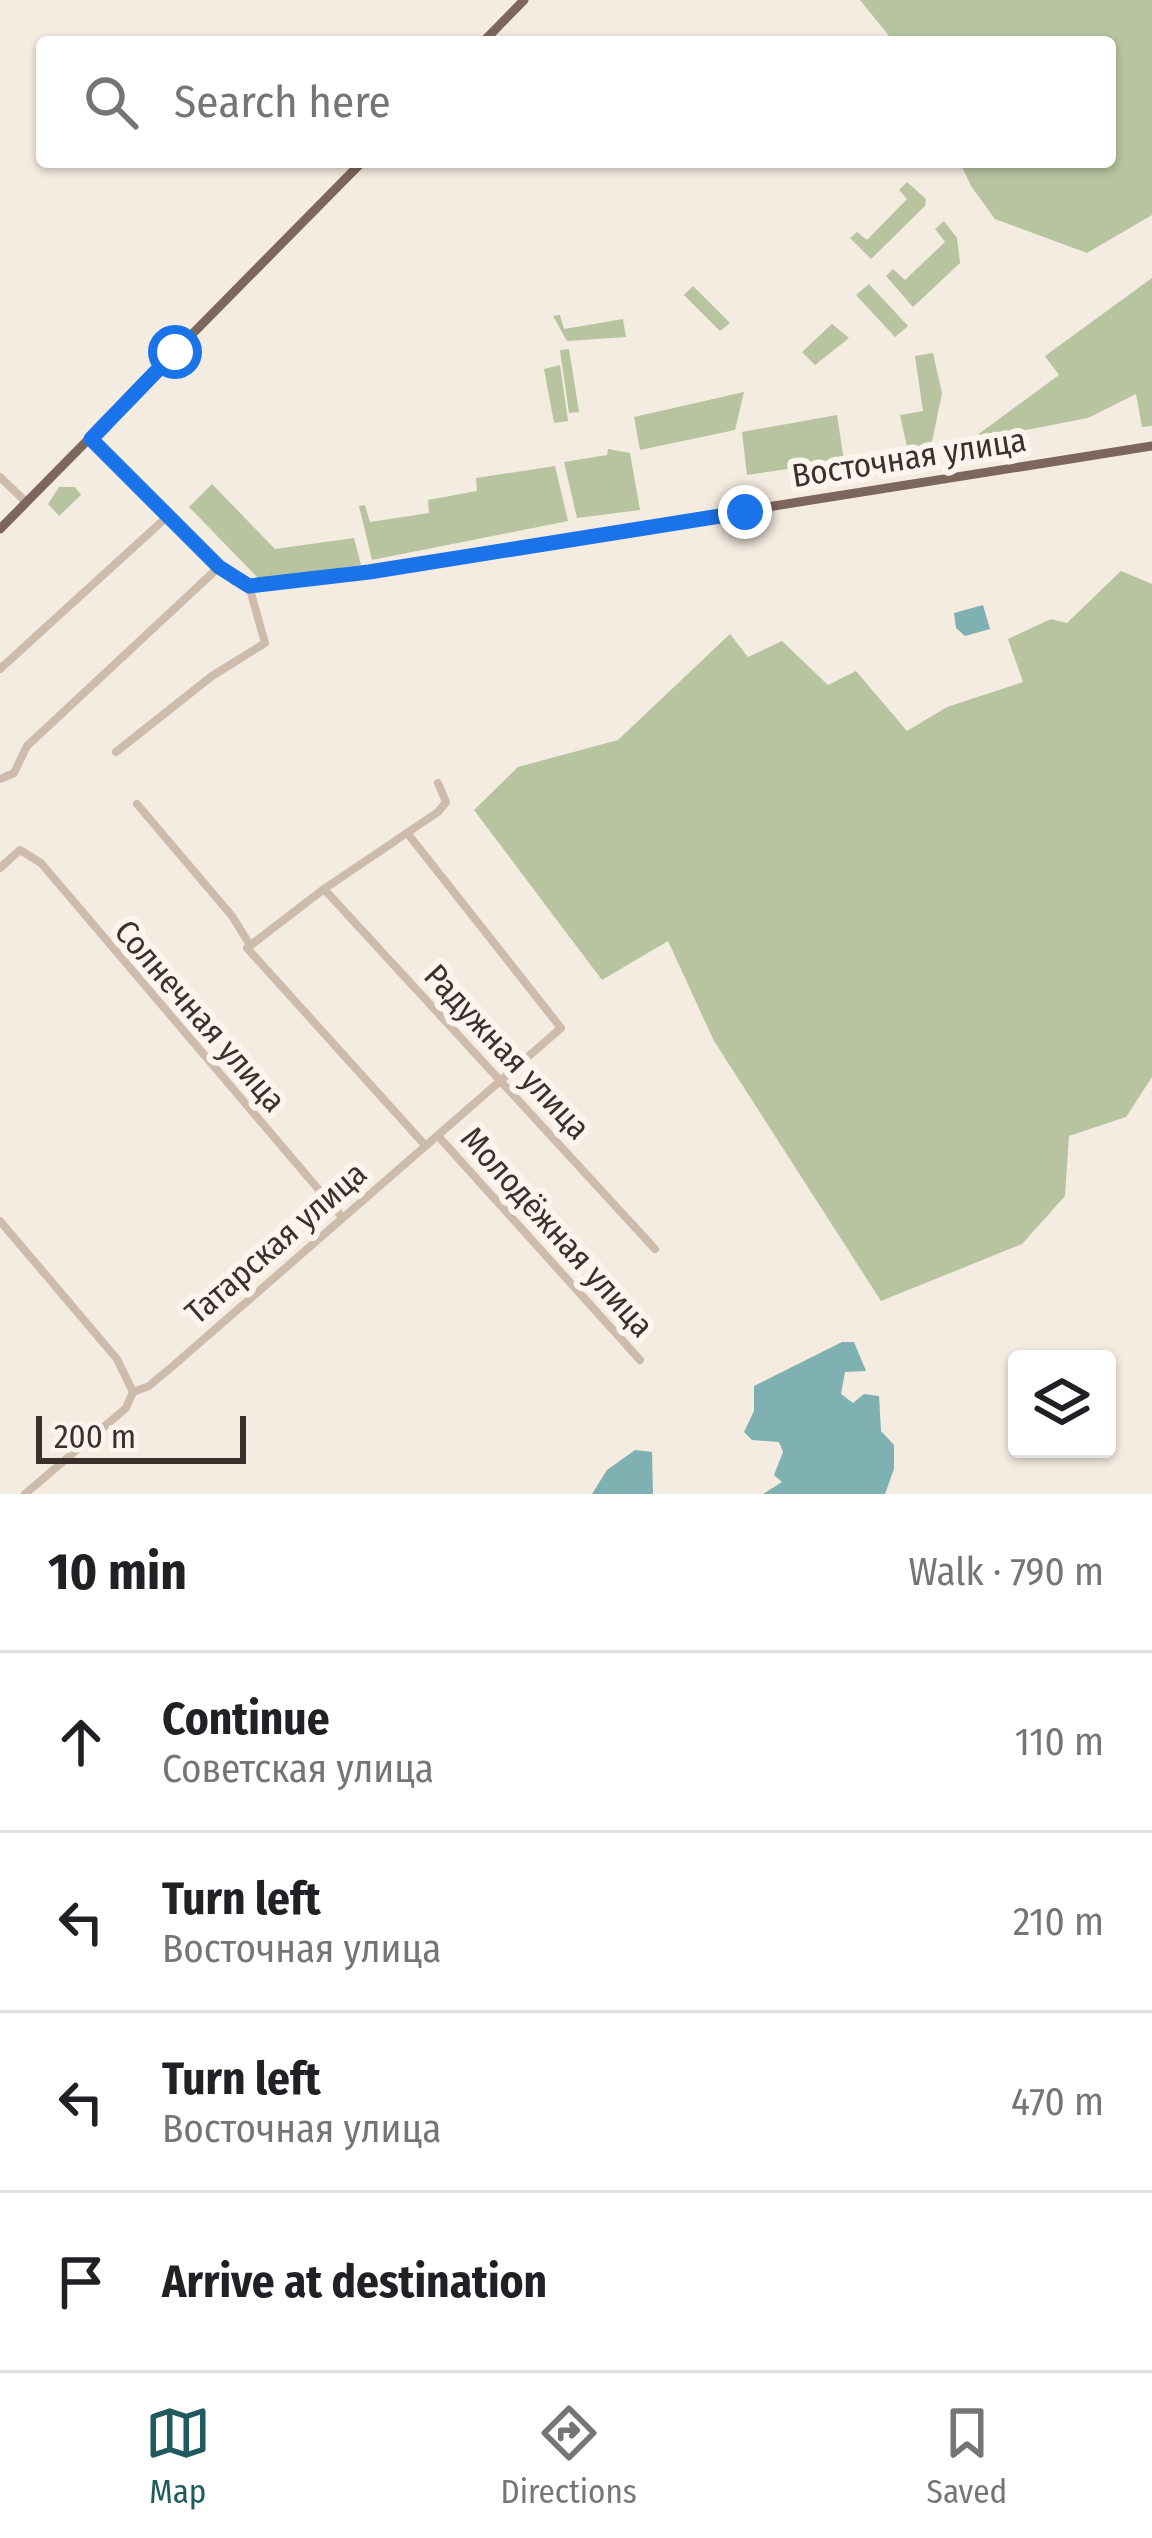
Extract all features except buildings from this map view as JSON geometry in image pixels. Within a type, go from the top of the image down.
[{"type":"main road","points":[[489,36],[524,0]]},
{"type":"main road","points":[[0,529],[356,168]]},
{"type":"main road","points":[[91,439],[219,567],[249,586]]},
{"type":"main road","name":"Восточная улица","points":[[249,586],[369,572],[1152,446]]},
{"type":"street","points":[[0,478],[26,502]]},
{"type":"street","points":[[0,670],[169,515]]},
{"type":"street","points":[[0,779],[14,773],[27,746],[219,567]]},
{"type":"street","points":[[116,752],[212,676],[265,643],[249,586]]},
{"type":"street","points":[[249,946],[324,889],[409,834],[446,802],[438,783]]},
{"type":"street","name":"Молодёжная улица","points":[[137,805],[232,916],[249,946],[424,1144]]},
{"type":"street","name":"Татарская улица","points":[[25,1494],[126,1408],[133,1392],[174,1366],[561,1028],[409,834]]},
{"type":"street","name":"Солнечная улица","points":[[0,868],[20,850],[41,863],[342,1217]]},
{"type":"street","name":"Радужная улица","points":[[324,889],[655,1249]]},
{"type":"street","name":"Молодёжная улица","points":[[438,1136],[640,1360]]},
{"type":"street","points":[[0,1221],[117,1359],[133,1392]]},
{"type":"green space","points":[[860,0],[1152,0],[1152,215],[1087,253],[995,219],[963,168],[1116,168],[1116,36],[889,36]]},
{"type":"green space","points":[[907,182],[926,199],[925,206],[871,259],[850,238],[857,232],[867,240],[907,199],[899,190]]},
{"type":"green space","points":[[944,221],[957,238],[960,263],[913,307],[886,276],[893,269],[905,280],[945,242],[935,229]]},
{"type":"green space","points":[[1152,278],[1152,426],[1142,427],[1136,394],[1088,418],[969,441],[1059,375],[1045,356]]},
{"type":"green space","points":[[869,284],[908,326],[895,337],[856,295]]},
{"type":"green space","points":[[693,286],[730,323],[720,331],[684,295]]},
{"type":"green space","points":[[560,315],[564,329],[623,319],[626,337],[567,341],[553,316]]},
{"type":"green space","points":[[832,324],[849,338],[815,365],[802,352]]},
{"type":"green space","points":[[569,349],[579,412],[569,413],[560,350]]},
{"type":"green space","points":[[933,353],[942,393],[932,442],[908,451],[900,415],[923,411],[915,356]]},
{"type":"green space","points":[[560,365],[568,421],[554,423],[544,369]]},
{"type":"green space","points":[[744,392],[735,430],[640,450],[634,417]]},
{"type":"green space","points":[[837,415],[844,461],[747,475],[742,432]]},
{"type":"green space","points":[[608,449],[630,453],[640,510],[577,518],[564,462],[607,455]]},
{"type":"green space","points":[[555,466],[568,521],[372,560],[359,506],[365,505],[370,522],[429,513],[428,500],[477,491],[476,478]]},
{"type":"green space","points":[[212,484],[275,549],[354,538],[361,565],[259,579],[189,507]]},
{"type":"green space","points":[[59,487],[75,487],[81,495],[59,516],[48,504]]},
{"type":"green space","points":[[1121,571],[1152,584],[1152,1077],[1126,1117],[1069,1136],[1065,1196],[1022,1244],[881,1301],[714,1041],[668,941],[602,980],[474,810],[518,767],[618,740],[730,634],[748,657],[782,641],[828,685],[856,671],[907,731],[947,707],[1023,682],[1008,639],[1051,619],[1067,623]]},
{"type":"water","points":[[983,605],[990,629],[965,636],[956,628],[954,613]]},
{"type":"water","points":[[842,1342],[854,1342],[866,1371],[845,1372],[841,1394],[853,1403],[864,1394],[879,1396],[881,1431],[894,1445],[894,1469],[885,1494],[763,1494],[782,1482],[774,1475],[783,1452],[779,1442],[752,1440],[744,1432],[754,1411],[754,1386]]},
{"type":"water","points":[[635,1450],[652,1452],[653,1494],[592,1494],[607,1470]]},
{"type":"route","points":[[175,352],[91,439],[219,567],[249,586],[369,572],[745,512]]}]
